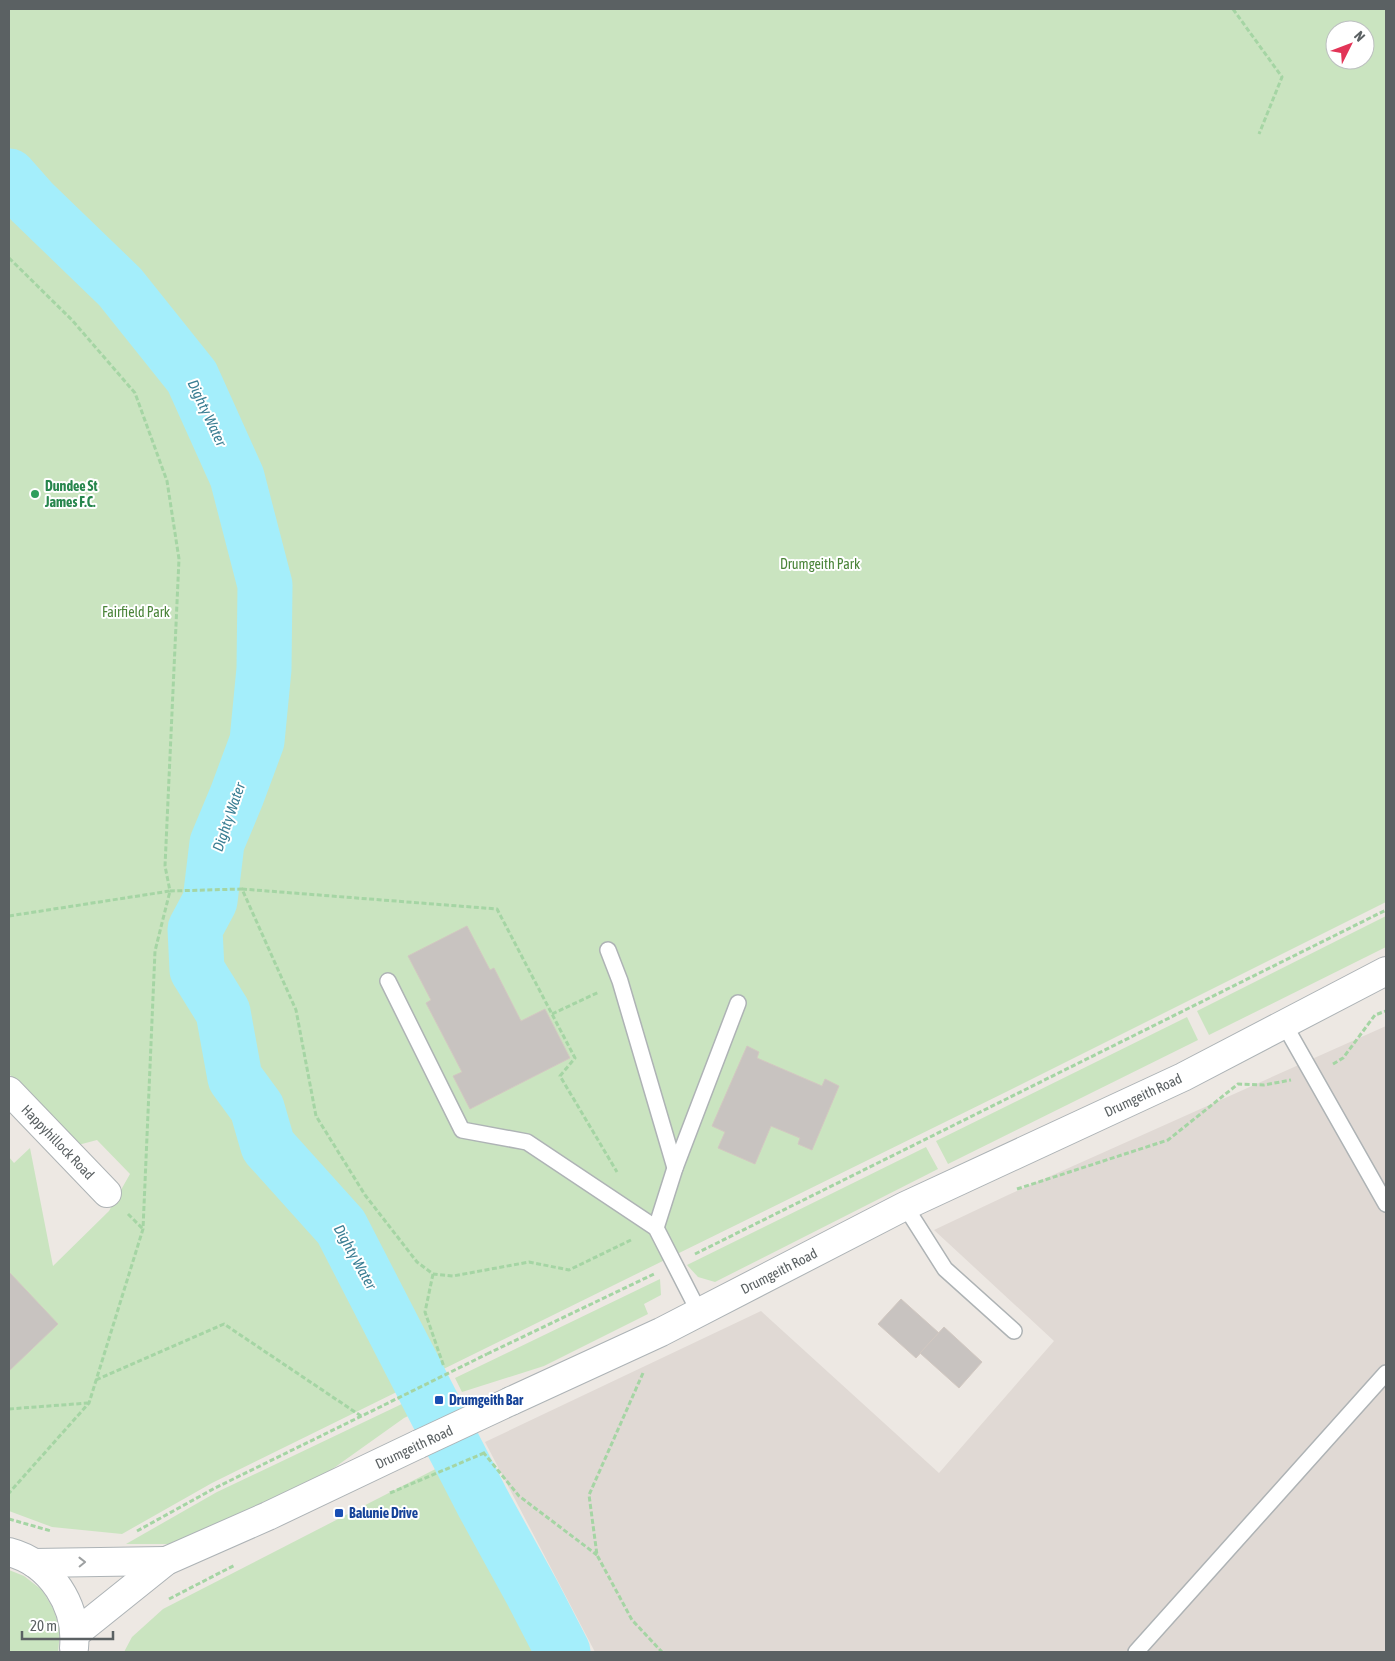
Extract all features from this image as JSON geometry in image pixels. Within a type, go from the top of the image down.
[{"type":"main road","name":"Drumgeith Road","points":[[75,1643],[166,1561],[268,1516],[661,1332],[905,1206],[1183,1077],[1386,971]]},
{"type":"main road","name":"Happyhillock Road","points":[[9,1091],[107,1192]]},
{"type":"main road","points":[[9,1552],[34,1563],[55,1582],[69,1606],[75,1643]]},
{"type":"main road","name":"Drumgeith Road","points":[[34,1563],[166,1561]]},
{"type":"lane","points":[[608,950],[620,981],[675,1168]]},
{"type":"lane","points":[[388,981],[462,1130],[527,1142],[656,1228],[699,1312]]},
{"type":"lane","points":[[656,1228],[675,1168],[738,1004]]},
{"type":"lane","points":[[1284,1024],[1386,1204]]},
{"type":"lane","points":[[905,1206],[945,1269],[1014,1331]]},
{"type":"lane","points":[[1136,1652],[1386,1373]]},
{"type":"path","points":[[1233,9],[1282,77],[1259,134]]},
{"type":"path","points":[[9,258],[72,320],[135,393],[167,481],[179,559],[164,866],[170,891]]},
{"type":"path","points":[[9,916],[170,891],[231,888],[497,909],[574,1058],[560,1076],[619,1175]]},
{"type":"path","points":[[242,889],[296,1010],[316,1116],[365,1195],[417,1262],[433,1274],[453,1276],[529,1262],[569,1270],[656,1228]]},
{"type":"path","points":[[132,1534],[215,1488],[675,1264],[1386,910]]},
{"type":"path","points":[[552,1014],[620,981]]},
{"type":"path","points":[[1010,1191],[1168,1140],[1238,1084],[1264,1085],[1312,1076],[1343,1058],[1375,1015],[1386,1011]]},
{"type":"path","points":[[433,1274],[425,1312],[444,1366]]},
{"type":"path","points":[[96,1380],[224,1324],[361,1416]]},
{"type":"path","points":[[661,1332],[590,1495],[597,1555],[632,1620],[662,1652]]},
{"type":"path","points":[[9,1409],[89,1403]]},
{"type":"path","points":[[384,1496],[483,1452],[519,1496],[597,1555]]},
{"type":"path","points":[[9,1519],[50,1531],[60,1532]]},
{"type":"path","points":[[164,1601],[242,1562]]},
{"type":"shaded area","points":[[1386,1026],[1386,1652],[595,1652],[485,1442],[761,1311],[939,1473],[1054,1341],[934,1230]]},
{"type":"green space","name":"Drumgeith Park","points":[[9,9],[1386,9],[1386,902],[1010,1090],[212,1483],[122,1534],[52,1527],[9,1511],[9,1157],[14,1163],[30,1148],[53,1266],[109,1211],[130,1174],[97,1140],[78,1145],[9,1074]]},
{"type":"green space","points":[[1386,916],[1386,947],[1209,1035],[1197,1011]]},
{"type":"green space","points":[[1187,1017],[1198,1040],[948,1164],[936,1141]]},
{"type":"green space","points":[[926,1147],[938,1169],[715,1282],[698,1277],[687,1265]]},
{"type":"green space","points":[[660,1279],[661,1295],[644,1304],[648,1314],[544,1366],[462,1392],[455,1378]]},
{"type":"green space","points":[[427,1392],[434,1404],[404,1418],[331,1470],[177,1544],[126,1544],[217,1492]]},
{"type":"green space","points":[[453,1460],[550,1652],[124,1652],[132,1637],[163,1609]]},
{"type":"green space","points":[[9,1570],[24,1576],[42,1590],[54,1610],[60,1632],[58,1652],[9,1652]]},
{"type":"building","points":[[467,926],[490,970],[494,968],[521,1021],[545,1009],[570,1058],[470,1109],[453,1076],[462,1072],[426,1003],[431,1000],[408,956]]},
{"type":"building","points":[[747,1046],[759,1052],[757,1058],[822,1086],[825,1079],[839,1086],[812,1150],[798,1144],[800,1138],[771,1126],[755,1164],[718,1148],[725,1132],[712,1126]]},
{"type":"building","points":[[9,1272],[58,1324],[9,1371]]},
{"type":"building","points":[[901,1299],[939,1333],[916,1358],[878,1324]]},
{"type":"building","points":[[944,1327],[982,1362],[959,1388],[920,1353]]},
{"type":"waterway","name":"Dighty Water","points":[[9,176],[32,202],[120,287],[192,377],[237,477],[265,585],[264,669],[257,741],[217,843],[210,901],[195,929],[197,970],[223,1012],[235,1078],[257,1108],[268,1146],[341,1227],[483,1503],[563,1652]]},
{"type":"place","name":"Dundee St James F.C.","points":[[35,494]]},
{"type":"place","name":"Drumgeith Bar","points":[[439,1400]]},
{"type":"place","name":"Balunie Drive","points":[[339,1513]]},
{"type":"park label","name":"Fairfield Park","points":[[136,612]]}]
